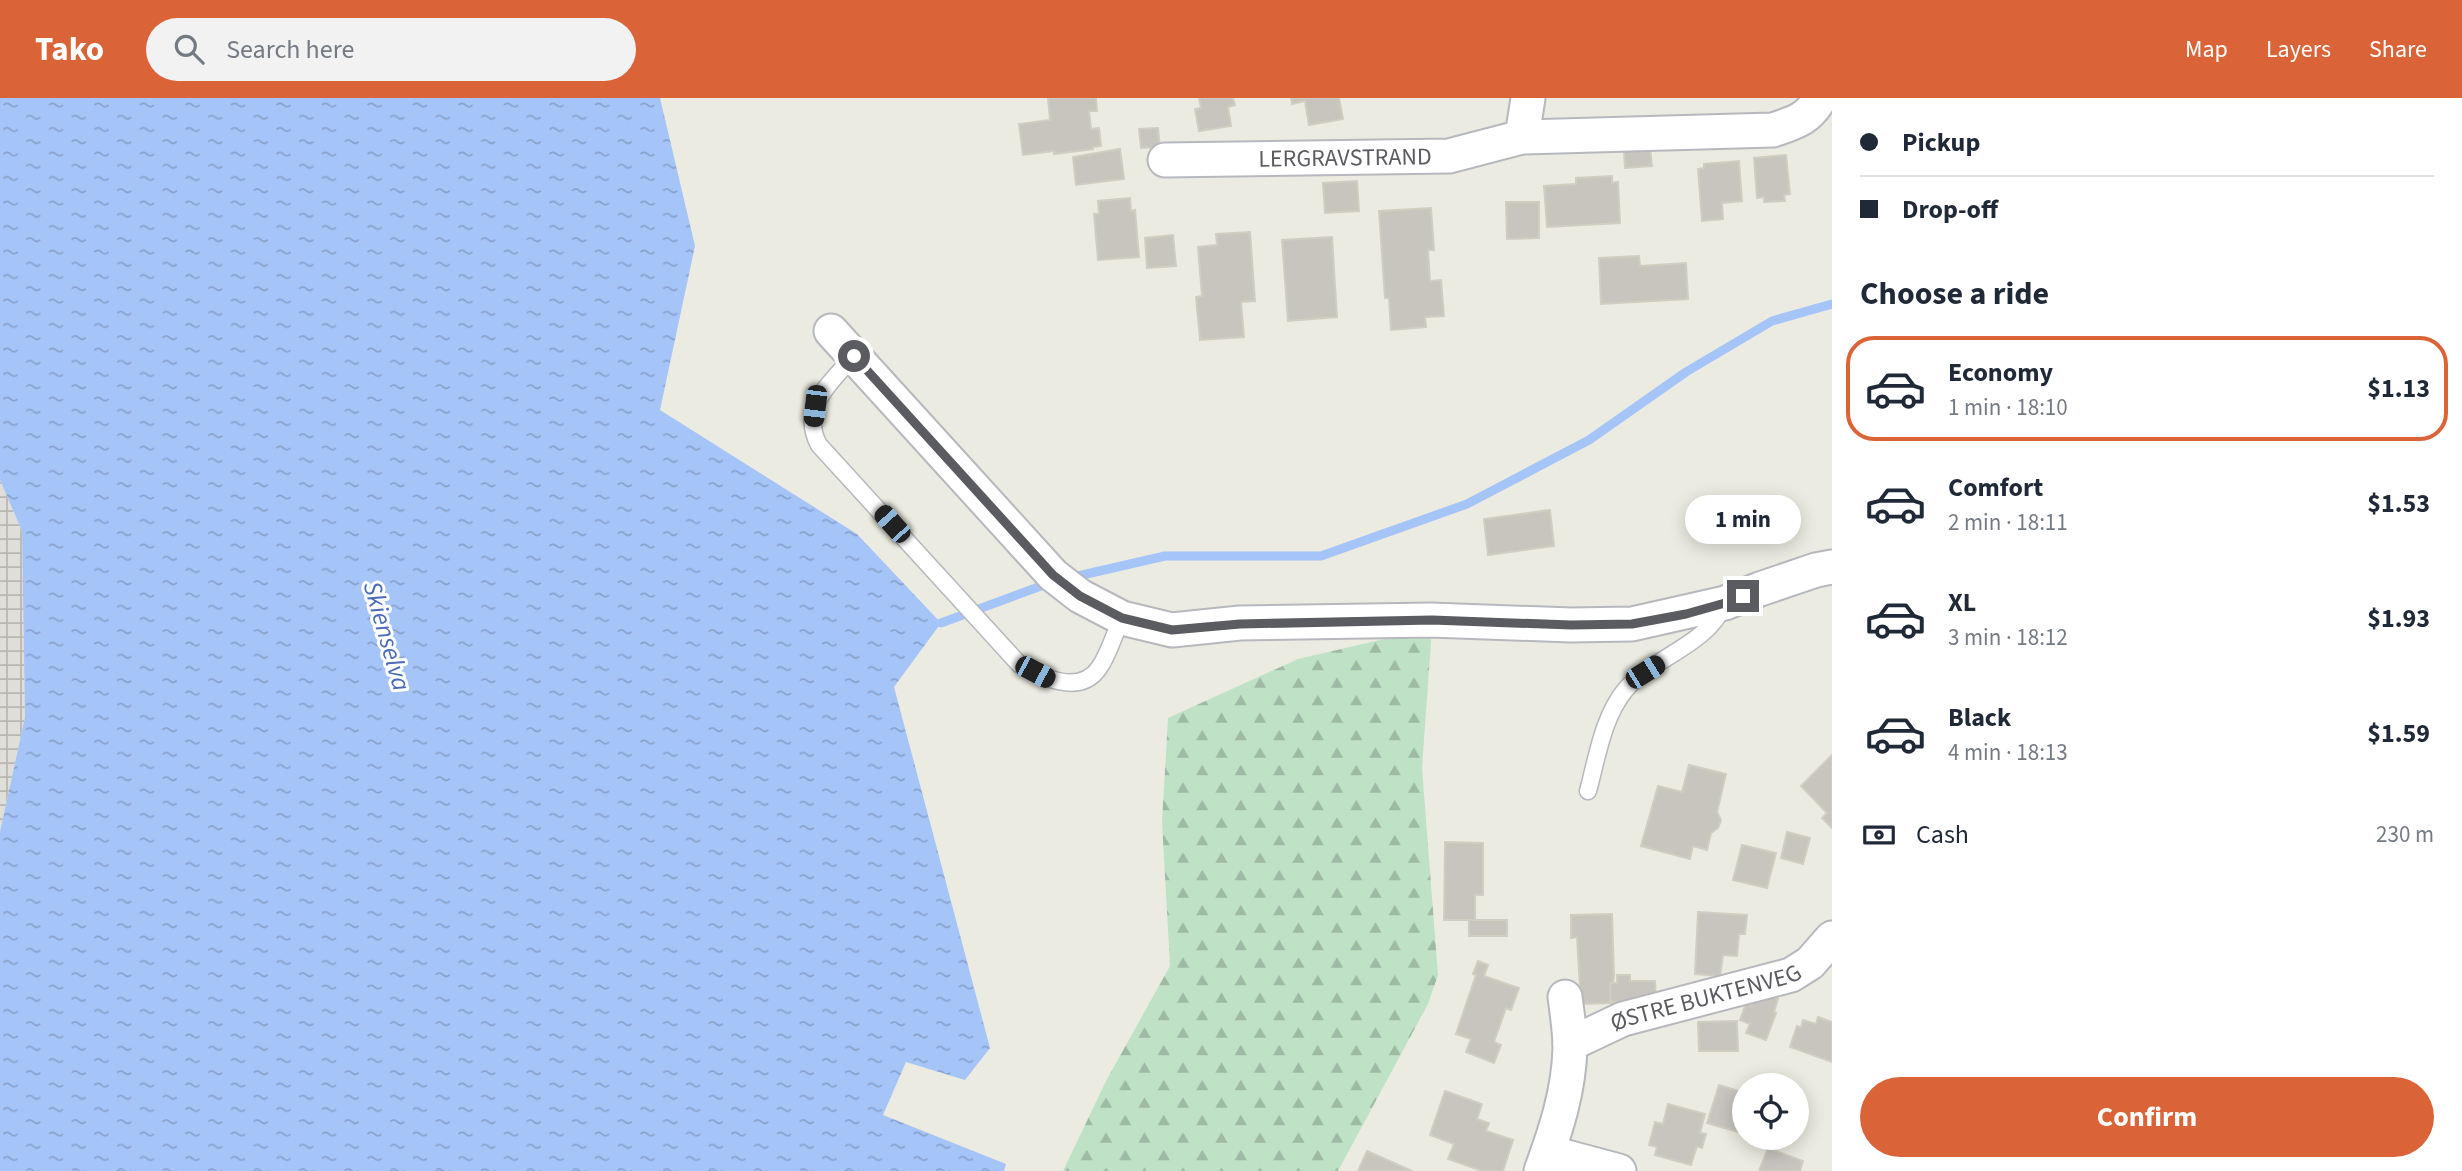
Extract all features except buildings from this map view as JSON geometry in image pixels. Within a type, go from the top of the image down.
[{"type":"street","points":[[1522,137],[1528,98]]},
{"type":"street","name":"LERGRAVSTRAND","points":[[1165,160],[1449,156],[1522,137],[1773,130],[1801,122],[1814,110],[1820,98]]},
{"type":"street","points":[[831,331],[1053,575],[1080,596],[1122,618],[1172,630],[1240,624],[1432,620],[1571,625],[1632,624],[1725,603],[1832,567]]},
{"type":"street","name":"ØSTRE BUKTENVEG","points":[[1570,1044],[1623,1019],[1791,975],[1810,963],[1832,938]]},
{"type":"street","points":[[1565,997],[1570,1044],[1568,1079],[1559,1123],[1545,1161],[1619,1171]]},
{"type":"lane","points":[[854,356],[824,390],[815,406],[812,431],[819,445],[1019,664],[1051,681],[1078,682],[1098,670],[1122,618]]},
{"type":"lane","points":[[1588,791],[1606,726],[1624,691],[1633,681],[1719,618],[1725,603]]},
{"type":"shaded area","points":[[0,480],[22,531],[25,717],[0,832]]},
{"type":"green space","points":[[1432,628],[1422,768],[1438,975],[1428,1004],[1338,1171],[1063,1171],[1106,1081],[1170,966],[1162,822],[1168,718],[1298,659]]},
{"type":"water","name":"Skienselva","points":[[0,98],[660,98],[695,246],[660,410],[857,534],[941,623],[894,687],[990,1048],[965,1080],[906,1062],[883,1115],[1006,1164],[1004,1171],[0,1171],[0,832],[25,717],[22,531],[0,480]]},
{"type":"waterway","points":[[1069,578],[1165,556],[1321,556],[1467,504],[1589,440],[1686,372],[1772,321],[1832,304]]},
{"type":"waterway","points":[[941,623],[1049,583]]},
{"type":"route","points":[[854,356],[1053,575],[1080,596],[1122,618],[1172,630],[1240,624],[1432,620],[1571,625],[1632,624],[1686,614],[1743,596]]}]
